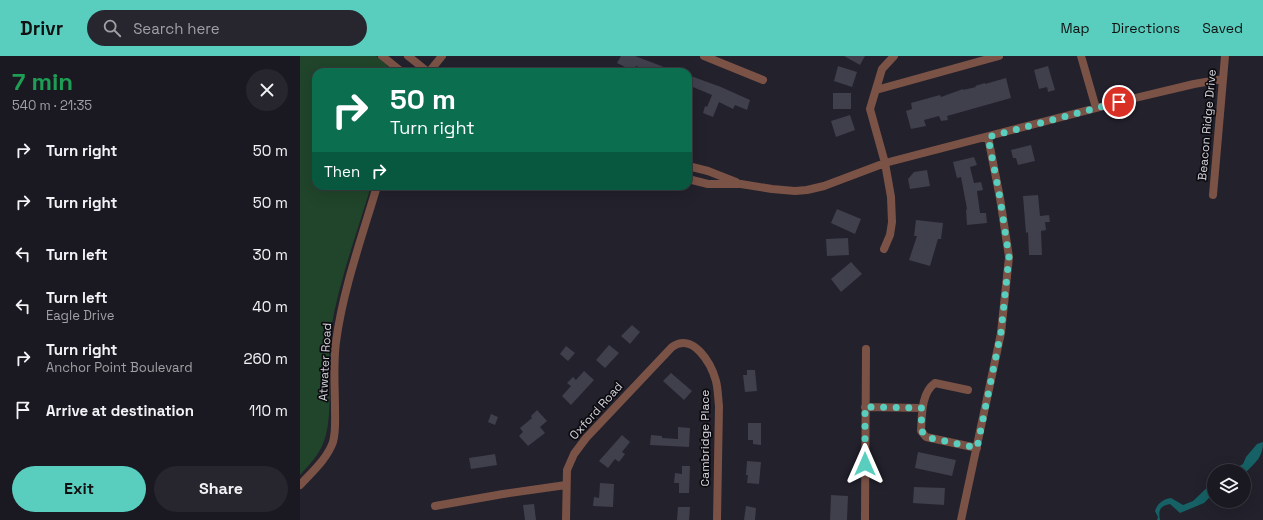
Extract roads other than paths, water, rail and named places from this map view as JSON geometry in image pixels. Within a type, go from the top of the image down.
[{"type":"street","points":[[382,56],[397,68]]},
{"type":"street","points":[[408,56],[424,68]]},
{"type":"street","points":[[432,68],[442,56]]},
{"type":"street","points":[[704,56],[763,80]]},
{"type":"street","points":[[884,249],[890,235],[892,222],[891,197],[885,163],[870,109],[882,69],[894,56]]},
{"type":"street","points":[[876,90],[999,56]]},
{"type":"street","points":[[1081,56],[1096,108]]},
{"type":"street","name":"Beacon Ridge Drive","points":[[1214,195],[1225,56]]},
{"type":"street","points":[[692,180],[708,184],[741,184],[772,189],[795,191],[808,190],[824,186],[885,163],[1096,108],[1223,79]]},
{"type":"street","points":[[961,520],[1001,332],[1009,257],[1000,198],[988,137]]},
{"type":"street","points":[[692,167],[708,171],[741,184]]},
{"type":"street","name":"Atwater Road","points":[[300,485],[325,456],[333,440],[335,424],[336,343],[351,274],[376,190]]},
{"type":"street","name":"Oxford Road","points":[[566,520],[567,470],[574,454],[586,438],[675,344],[689,344],[698,349],[706,358]]},
{"type":"street","points":[[865,520],[866,349]]},
{"type":"street","name":"Cambridge Place","points":[[706,358],[713,371],[716,381],[719,406],[717,520]]},
{"type":"street","points":[[968,390],[935,383],[928,388],[922,408],[921,430],[926,437],[977,448]]},
{"type":"street","points":[[865,407],[922,408]]},
{"type":"street","points":[[435,506],[566,485]]}]
